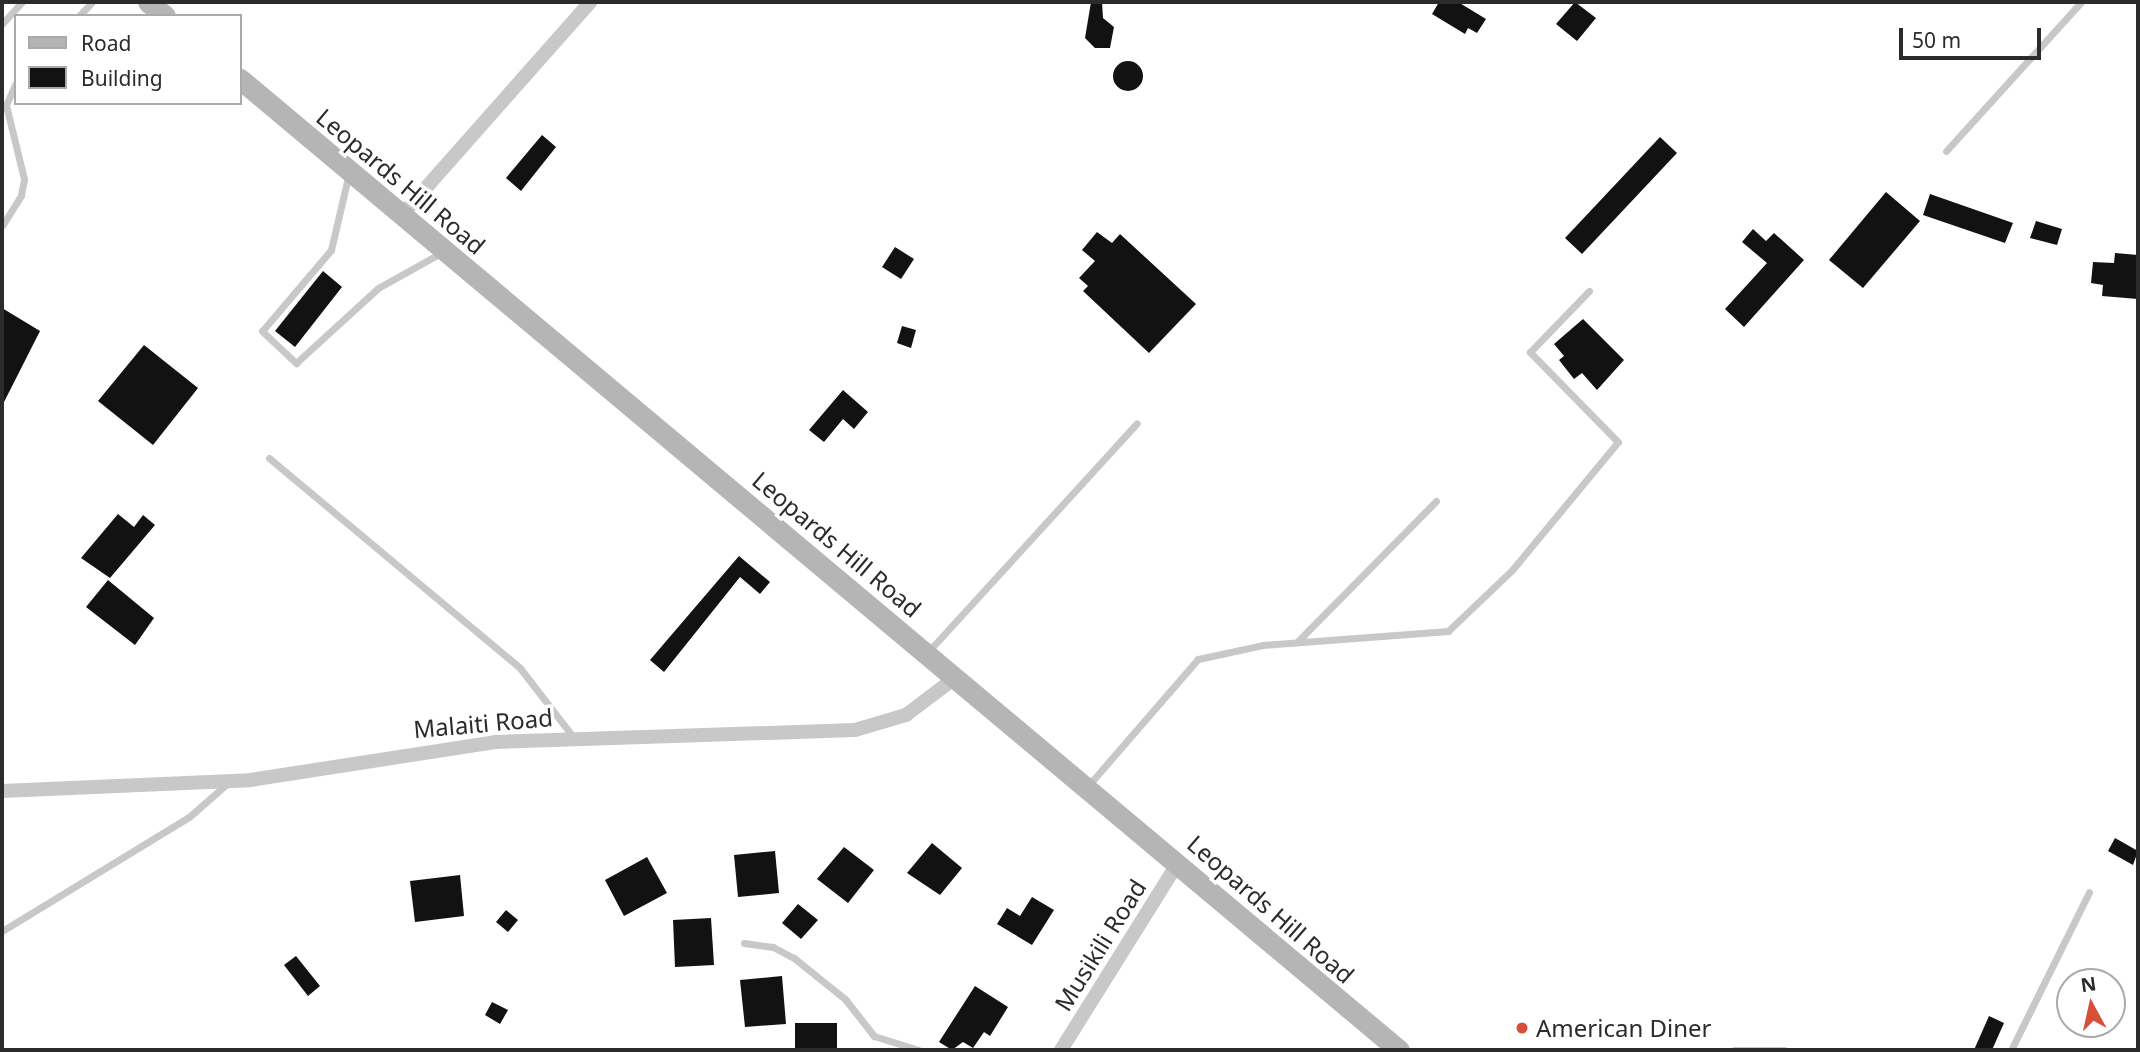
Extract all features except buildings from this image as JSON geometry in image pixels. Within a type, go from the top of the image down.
[{"type":"main road","points":[[148,2],[163,14]]},
{"type":"main road","name":"Leopards Hill Road","points":[[242,81],[1399,1050]]},
{"type":"street","points":[[401,216],[590,2]]},
{"type":"street","name":"Malaiti Road","points":[[2,790],[230,782],[457,745],[575,738],[855,730],[906,715],[956,678]]},
{"type":"street","name":"Musikili Road","points":[[1061,1050],[1178,863]]},
{"type":"lane","points":[[2,24],[22,2]]},
{"type":"lane","points":[[1946,151],[2081,2]]},
{"type":"lane","points":[[2,226],[21,195],[24,179],[6,105],[14,87]]},
{"type":"lane","points":[[349,172],[331,250],[262,331],[296,363],[378,288],[444,251]]},
{"type":"lane","points":[[1087,787],[1198,659],[1297,642],[1448,631],[1521,559],[1618,442],[1530,352],[1589,291]]},
{"type":"lane","points":[[926,654],[1137,423]]},
{"type":"lane","points":[[269,457],[520,668],[575,738]]},
{"type":"lane","points":[[1297,642],[1436,501]]},
{"type":"lane","points":[[2,931],[190,817],[230,782]]},
{"type":"lane","points":[[2011,1050],[2089,892]]},
{"type":"lane","points":[[744,943],[772,947],[794,958],[845,999],[874,1036],[919,1050]]},
{"type":"lane","points":[[1734,1050],[1784,1050]]},
{"type":"place","name":"American Diner","points":[[1522,1028]]}]
